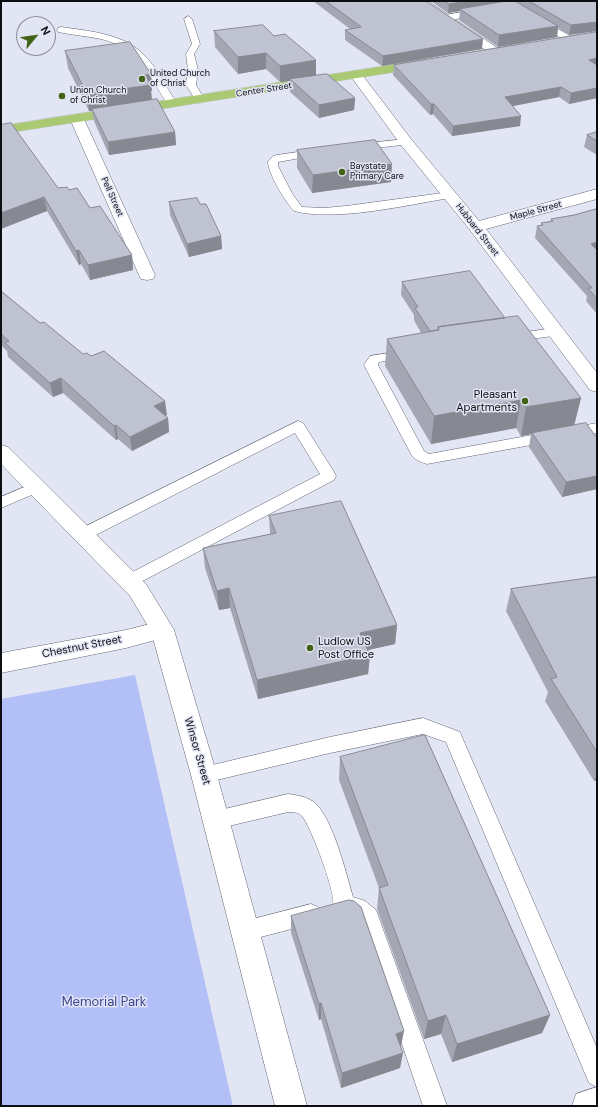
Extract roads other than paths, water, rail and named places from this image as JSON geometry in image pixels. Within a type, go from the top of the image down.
[{"type":"main road","points":[[549,44],[578,39]]},
{"type":"main road","points":[[482,54],[512,50]]},
{"type":"main road","name":"Center Street","points":[[1,130],[436,62]]},
{"type":"street","points":[[420,1],[497,52]]},
{"type":"street","name":"Hubbard Street","points":[[356,75],[406,142],[476,227],[554,332],[597,386]]},
{"type":"street","name":"Pell Street","points":[[77,119],[147,275]]},
{"type":"street","name":"Maple Street","points":[[476,227],[597,194]]},
{"type":"street","name":"Winsor Street","points":[[1,452],[138,590],[162,630],[204,775],[291,1106]]},
{"type":"street","name":"Chestnut Street","points":[[1,663],[126,639],[162,630]]},
{"type":"street","points":[[588,1106],[597,1104]]},
{"type":"lane","points":[[445,18],[488,11]]},
{"type":"lane","points":[[528,15],[578,39]]},
{"type":"lane","points":[[188,19],[196,44],[190,54],[193,70],[191,85],[200,100]]},
{"type":"lane","points":[[61,30],[100,36],[120,42],[131,48],[140,56],[172,104]]},
{"type":"lane","points":[[347,149],[406,142]]},
{"type":"lane","points":[[332,151],[287,156],[277,158],[273,161],[273,166],[293,204],[298,209],[306,212],[331,212],[450,195]]},
{"type":"lane","points":[[498,340],[554,332]]},
{"type":"lane","points":[[421,352],[375,359],[371,365],[418,454],[427,458],[597,428]]},
{"type":"lane","points":[[84,534],[298,426],[330,476],[129,581]]},
{"type":"lane","points":[[1,503],[36,487]]},
{"type":"lane","points":[[204,775],[330,745],[423,726],[453,737],[597,1075]]},
{"type":"lane","points":[[216,820],[288,803],[299,804],[310,810],[319,824],[345,905]]},
{"type":"lane","points":[[245,931],[345,905],[358,908],[369,917],[435,1106]]},
{"type":"place","name":"United Church of Christ","points":[[142,79]]},
{"type":"place","name":"Union Church of Christ","points":[[62,96]]},
{"type":"place","name":"Baystate Primary Care","points":[[342,172]]},
{"type":"place","name":"Pleasant Apartments","points":[[525,401]]},
{"type":"place","name":"Ludlow US Post Office","points":[[310,648]]},
{"type":"park label","name":"Memorial Park","points":[[104,1003]]}]
